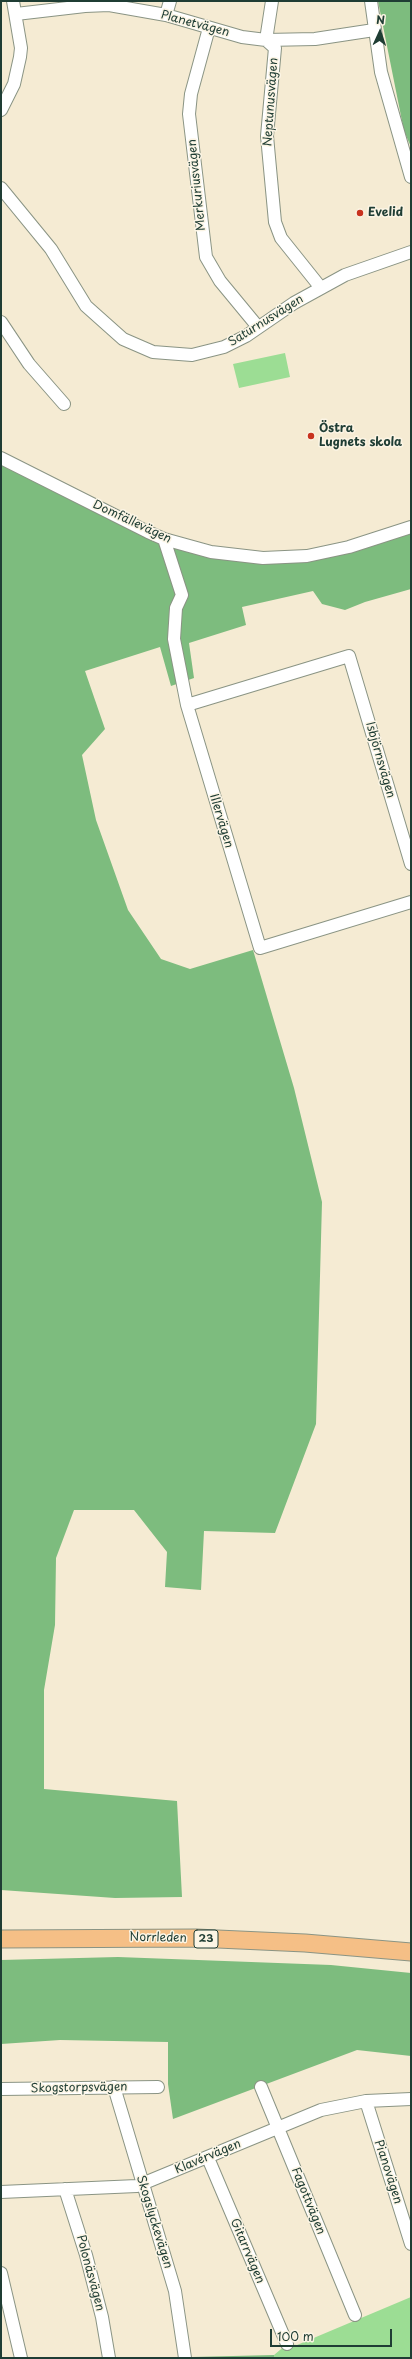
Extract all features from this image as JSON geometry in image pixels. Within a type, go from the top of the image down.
[{"type":"highway","name":"Norrleden","points":[[1,1939],[196,1938],[305,1943],[411,1952]]},
{"type":"highway","name":"Norrleden","points":[[1,1947],[195,1946],[305,1951],[411,1960]]},
{"type":"street","points":[[1,110],[14,84],[20,57],[21,48],[14,1]]},
{"type":"street","points":[[166,15],[170,1]]},
{"type":"street","name":"Neptunusvägen","points":[[272,1],[266,40],[275,48],[267,136],[275,222],[281,238],[321,288]]},
{"type":"street","points":[[371,1],[381,72],[411,177]]},
{"type":"street","name":"Planetvägen","points":[[16,14],[85,6],[109,6],[166,15],[242,37],[266,40],[315,39],[374,30]]},
{"type":"street","name":"Merkuriusvägen","points":[[209,28],[191,94],[189,114],[206,257],[220,281],[258,327]]},
{"type":"street","name":"Saturnusvägen","points":[[1,188],[55,254],[86,306],[113,332],[133,345],[153,352],[192,355],[224,347],[321,288],[352,272],[410,253]]},
{"type":"street","points":[[1,322],[29,364],[64,404]]},
{"type":"street","name":"Domfällevägen","points":[[1,458],[164,539],[193,548],[236,556],[292,557],[349,547],[411,526]]},
{"type":"street","points":[[164,539],[182,595],[176,608],[174,639],[186,705]]},
{"type":"street","name":"Isbjörnsvägen","points":[[186,705],[349,656],[411,864]]},
{"type":"street","name":"Illervägen","points":[[186,705],[260,948],[411,902]]},
{"type":"street","name":"Skogslyckevägen","points":[[114,2087],[175,2291],[185,2358]]},
{"type":"street","name":"Skogstorpsvägen","points":[[1,2089],[158,2087]]},
{"type":"street","name":"Fagottvägen","points":[[261,2087],[355,2315]]},
{"type":"street","name":"Klavérvägen","points":[[1,2192],[143,2184],[208,2158],[278,2126],[321,2110],[366,2101],[411,2099]]},
{"type":"street","name":"Pianovägen","points":[[366,2101],[411,2244]]},
{"type":"street","name":"Gitarrvägen","points":[[208,2158],[287,2344]]},
{"type":"street","name":"Polonäsvägen","points":[[65,2189],[86,2255],[102,2317],[109,2358]]},
{"type":"street","points":[[1,2273],[21,2358]]},
{"type":"green space","points":[[378,1],[411,1],[411,147],[404,131]]},
{"type":"green space","points":[[285,353],[290,377],[239,388],[233,364]]},
{"type":"green space","points":[[1,463],[146,537],[262,562],[411,533],[411,589],[365,602],[345,610],[322,604],[313,591],[242,607],[246,625],[189,643],[194,678],[171,686],[160,647],[85,671],[105,729],[82,755],[96,820],[128,910],[161,959],[190,969],[253,950],[294,1088],[322,1202],[316,1424],[275,1533],[204,1531],[201,1590],[165,1587],[167,1552],[134,1510],[74,1510],[56,1558],[55,1625],[44,1690],[44,1789],[177,1801],[182,1897],[115,1898],[1,1890]]},
{"type":"green space","points":[[118,1957],[331,1965],[411,1973],[411,2056],[357,2050],[173,2119],[168,2084],[168,2042],[60,2040],[1,2044],[1,1960]]},
{"type":"green space","points":[[411,2297],[411,2358],[274,2358],[274,2355],[287,2344],[297,2345]]},
{"type":"green space","points":[[274,2355],[274,2358],[192,2357]]},
{"type":"place","name":"Evelid","points":[[360,213]]},
{"type":"place","name":"Östra Lugnets skola","points":[[311,436]]}]
